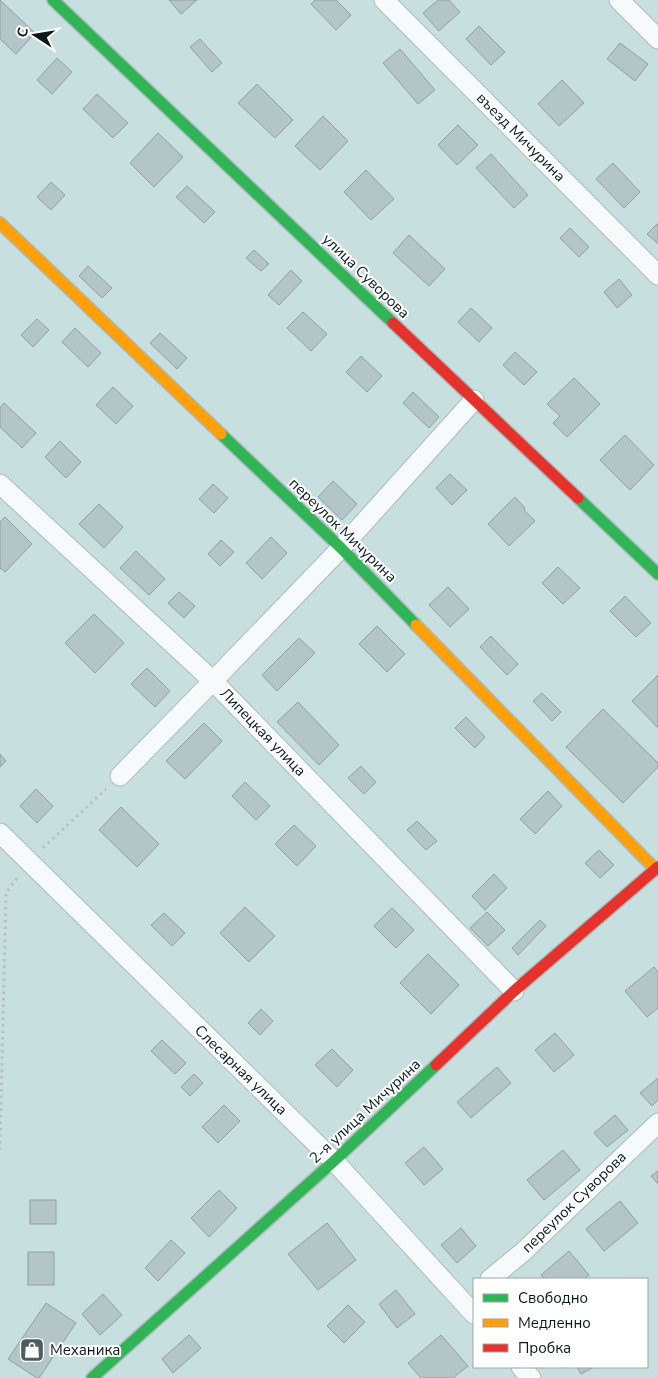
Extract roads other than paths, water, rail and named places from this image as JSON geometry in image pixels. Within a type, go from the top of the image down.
[{"type":"street","name":"улица Суворова","points":[[53,0],[658,574]]},
{"type":"street","name":"въезд Мичурина","points":[[384,0],[658,275]]},
{"type":"street","points":[[618,0],[658,38]]},
{"type":"street","name":"переулок Мичурина","points":[[0,223],[341,548],[657,868]]},
{"type":"street","points":[[120,776],[341,548],[474,400]]},
{"type":"street","name":"Липецкая улица","points":[[0,484],[213,681],[514,992]]},
{"type":"street","name":"Слесарная улица","points":[[0,833],[334,1161],[470,1303]]},
{"type":"street","name":"2-я улица Мичурина","points":[[92,1378],[334,1161],[514,992],[657,868]]},
{"type":"street","name":"переулок Суворова","points":[[491,1278],[523,1252],[658,1124]]},
{"type":"street","points":[[522,1368],[531,1378]]},
{"type":"place","name":"Механика","points":[[32,1350]]}]
